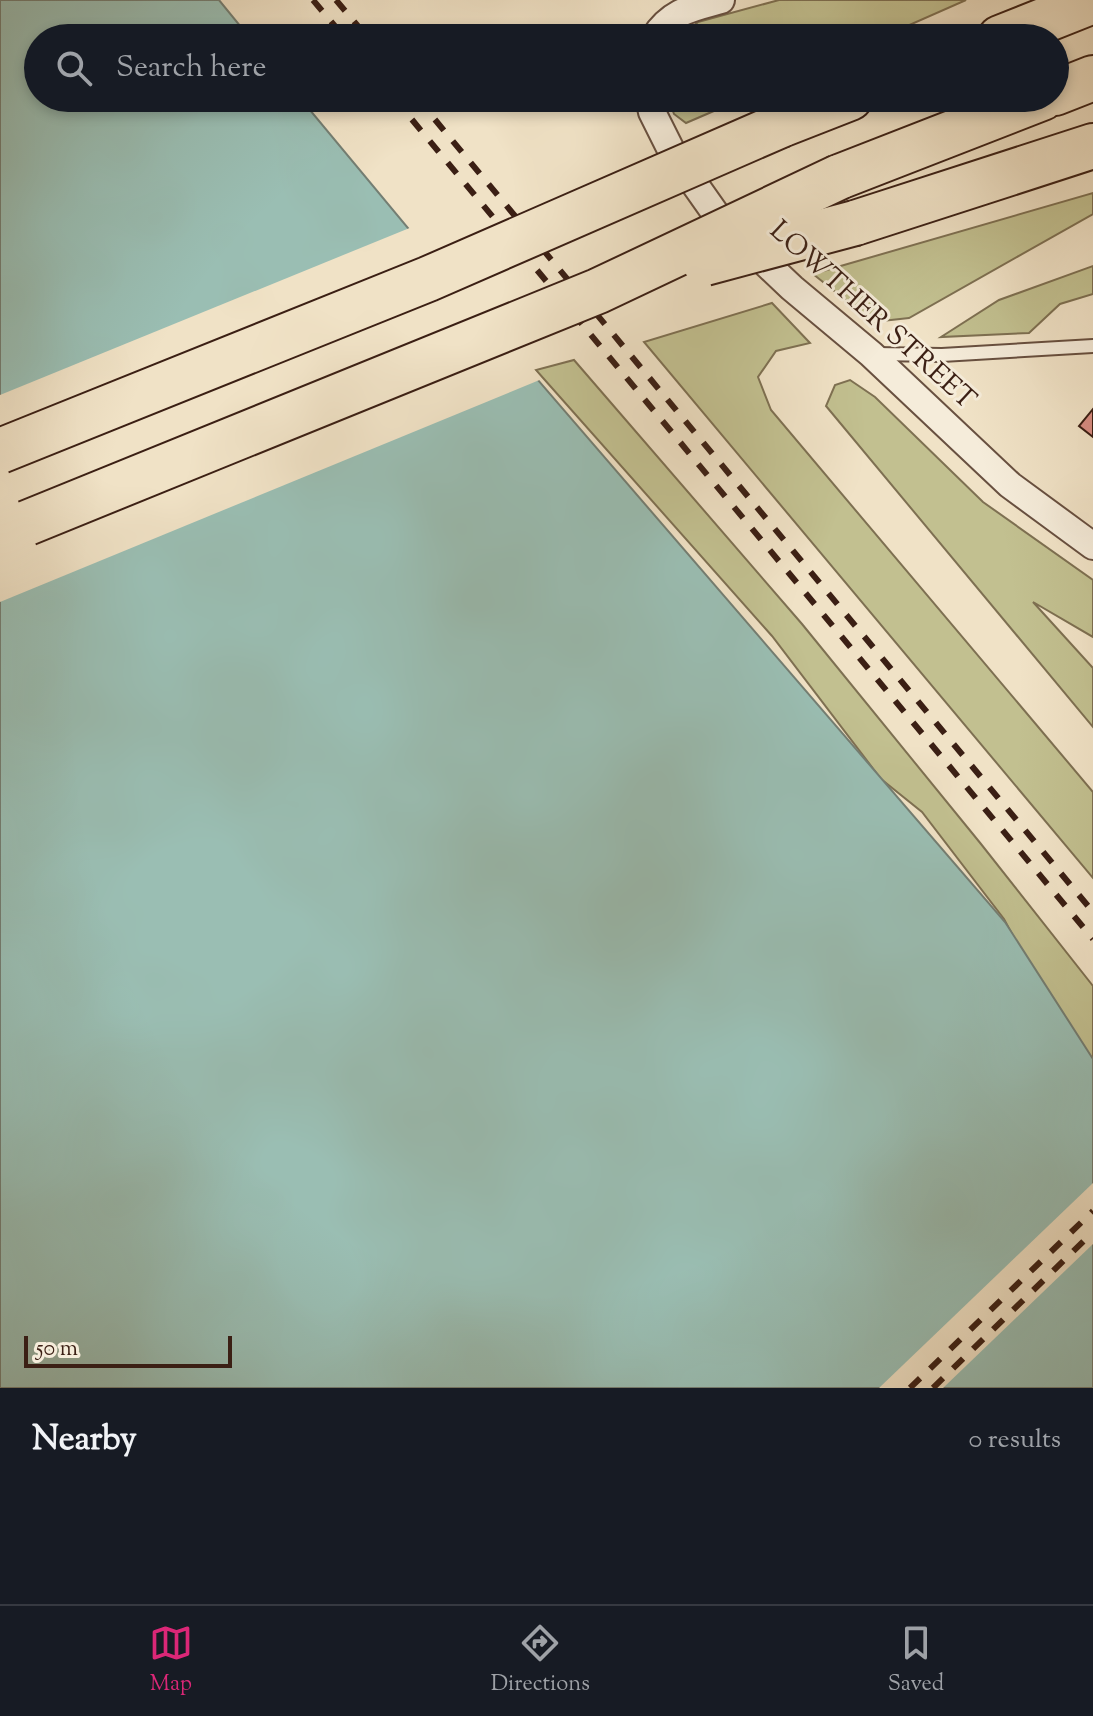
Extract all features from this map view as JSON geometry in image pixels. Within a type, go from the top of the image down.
[{"type":"highway","points":[[1001,24],[1053,0]]},
{"type":"highway","points":[[1035,24],[1093,1]]},
{"type":"highway","points":[[1069,87],[1093,78]]},
{"type":"highway","points":[[0,451],[428,279],[809,112]]},
{"type":"highway","points":[[781,125],[814,112]]},
{"type":"highway","points":[[0,534],[598,291],[839,177],[1006,112]]},
{"type":"highway","points":[[598,291],[855,223],[1093,146]]},
{"type":"street","points":[[664,24],[690,8],[721,0]]},
{"type":"street","name":"LOWTHER STREET","points":[[652,112],[672,152],[720,220],[792,288],[871,354],[1010,485],[1093,546]]},
{"type":"lane","points":[[871,354],[942,355],[1093,346]]},
{"type":"shaded area","points":[[779,0],[966,0],[912,24],[696,24]]},
{"type":"shaded area","points":[[673,112],[712,112],[686,123]]},
{"type":"shaded area","points":[[1093,193],[1093,214],[909,318],[873,322],[813,274]]},
{"type":"shaded area","points":[[1093,266],[1093,294],[1060,304],[1029,333],[941,337],[999,300]]},
{"type":"shaded area","points":[[772,303],[810,343],[776,351],[758,377],[771,410],[1093,792],[1093,878],[644,342]]},
{"type":"shaded area","points":[[574,360],[802,624],[1093,986],[1093,1062],[1046,997],[1004,919],[922,812],[881,779],[772,636],[536,370]]},
{"type":"shaded area","points":[[850,380],[875,397],[983,502],[1093,580],[1093,637],[1033,602],[1093,668],[1093,727],[826,406],[835,385]]},
{"type":"water","points":[[0,0],[219,0],[239,24],[24,24],[24,112],[312,112],[432,257],[1005,922],[1093,1059],[1093,1388],[0,1388]]},
{"type":"pier","points":[[412,227],[542,379],[0,602],[0,395]]},
{"type":"pier","points":[[1093,1183],[1093,1244],[943,1388],[879,1388]]},
{"type":"building","points":[[1093,409],[1093,437],[1079,426]]},
{"type":"railway","points":[[313,0],[333,24]]},
{"type":"railway","points":[[336,0],[356,24]]},
{"type":"railway","points":[[406,112],[1093,939]]},
{"type":"railway","points":[[429,112],[1093,912]]},
{"type":"railway","points":[[910,1388],[1093,1211]]},
{"type":"railway","points":[[933,1388],[1093,1232]]}]
